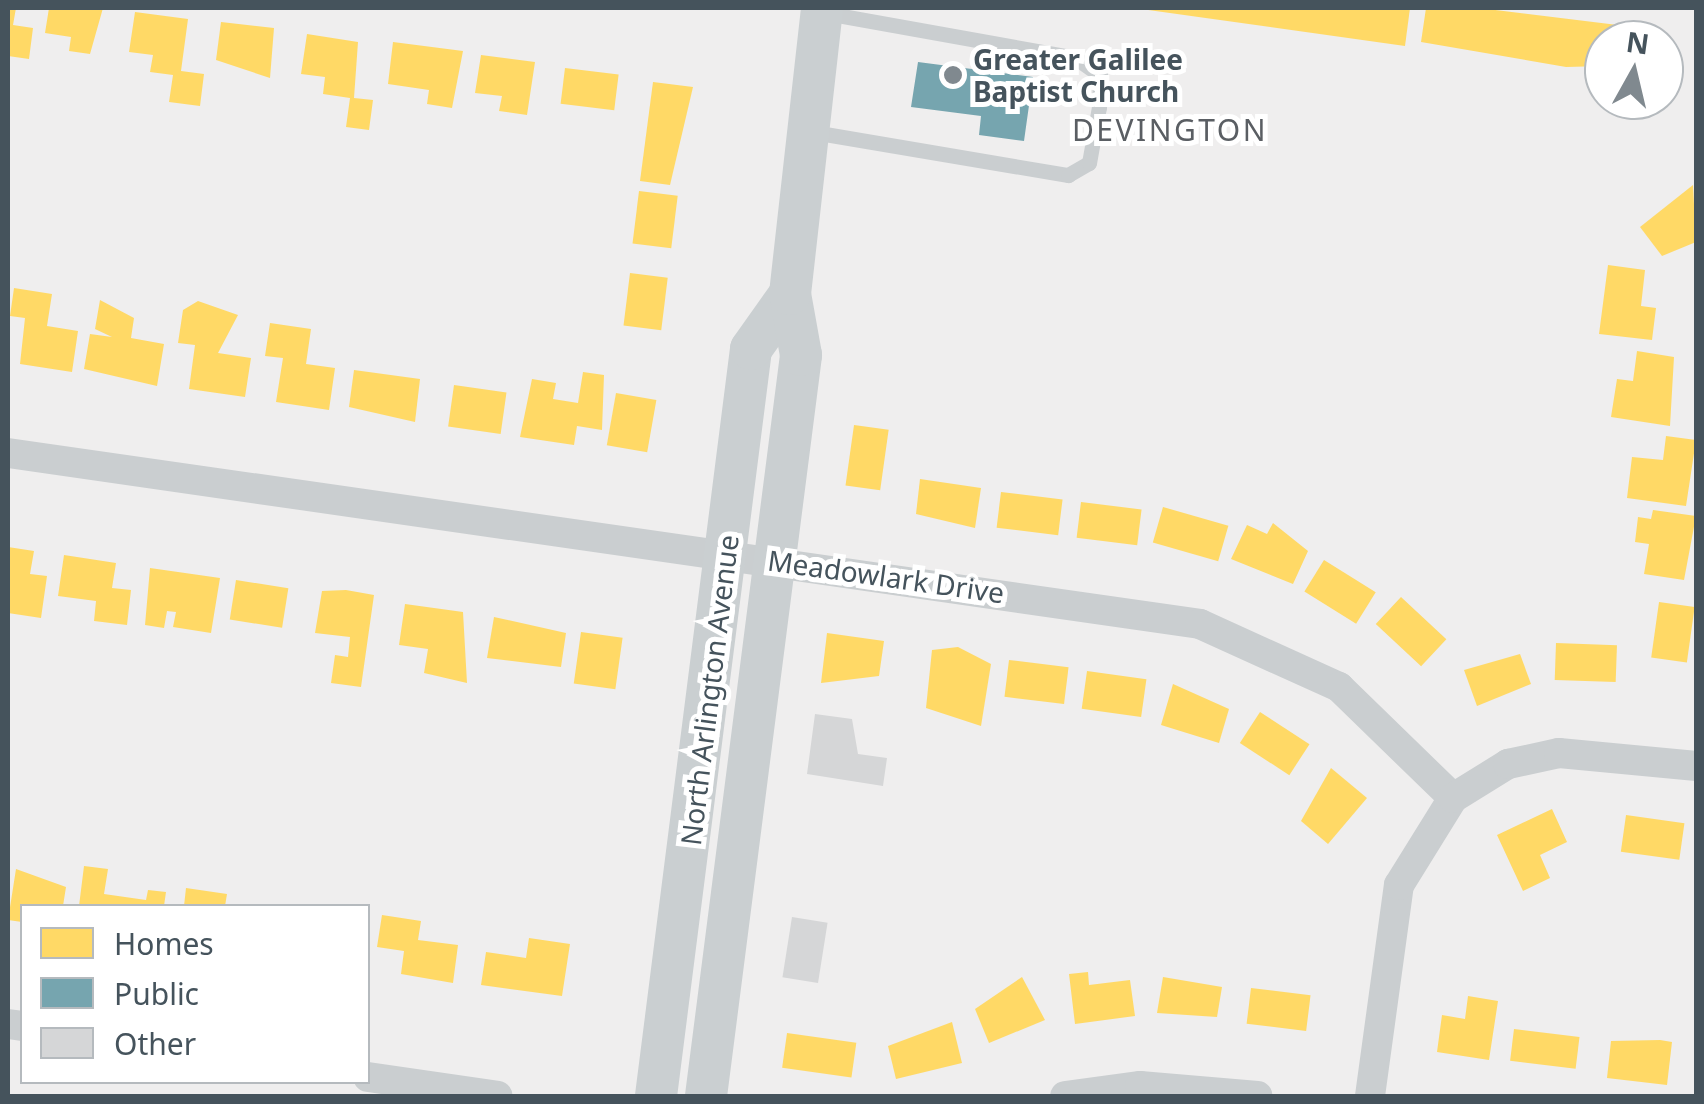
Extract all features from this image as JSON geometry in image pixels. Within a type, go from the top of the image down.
[{"type":"main road","name":"North Arlington Avenue","points":[[706,1096],[801,355],[790,294],[808,131],[811,9]]},
{"type":"main road","name":"North Arlington Avenue","points":[[656,1096],[752,349],[790,294]]},
{"type":"street","name":"Meadowlark Drive","points":[[8,453],[727,552],[1220,629],[1338,686],[1452,798]]},
{"type":"street","points":[[1370,1096],[1399,885],[1452,798],[1508,764],[1559,752],[1696,766]]},
{"type":"street","points":[[370,1077],[498,1096]]},
{"type":"street","points":[[1065,1096],[1140,1086],[1258,1096]]},
{"type":"lane","points":[[808,131],[1068,175],[1089,164],[1100,107],[1100,75],[1076,58],[811,9]]},
{"type":"building: Homes","points":[[8,8],[16,8],[13,25],[33,28],[29,59],[8,56]]},
{"type":"building: Homes","points":[[49,8],[103,8],[90,54],[69,51],[71,37],[45,33]]},
{"type":"building: Homes","points":[[1134,8],[1410,8],[1405,46]]},
{"type":"building: Homes","points":[[1426,8],[1479,8],[1584,21],[1584,67],[1566,67],[1421,42]]},
{"type":"building: Homes","points":[[135,12],[188,19],[181,71],[204,74],[200,106],[169,102],[173,75],[150,72],[153,55],[129,52]]},
{"type":"building: Homes","points":[[221,22],[274,28],[270,78],[216,60]]},
{"type":"building: Homes","points":[[307,34],[358,42],[354,98],[373,100],[369,130],[346,127],[350,98],[323,94],[325,77],[301,74]]},
{"type":"building: Homes","points":[[393,42],[463,51],[452,108],[427,104],[429,90],[388,84]]},
{"type":"building: Homes","points":[[481,55],[535,62],[527,115],[499,111],[502,96],[475,93]]},
{"type":"building: Homes","points":[[565,68],[619,75],[614,110],[561,104]]},
{"type":"building: Homes","points":[[653,82],[693,87],[670,185],[640,181]]},
{"type":"building: Homes","points":[[1693,185],[1696,242],[1662,256],[1640,227]]},
{"type":"building: Homes","points":[[639,191],[678,196],[671,248],[633,244]]},
{"type":"building: Homes","points":[[1608,265],[1645,270],[1641,306],[1656,308],[1652,340],[1599,334]]},
{"type":"building: Homes","points":[[630,273],[668,278],[661,330],[624,326]]},
{"type":"building: Homes","points":[[14,288],[52,294],[47,326],[78,331],[72,372],[20,364],[25,318],[10,316]]},
{"type":"building: Homes","points":[[100,300],[134,318],[131,338],[164,344],[157,386],[84,369],[90,334],[112,337],[95,329]]},
{"type":"building: Homes","points":[[198,301],[238,315],[218,353],[251,358],[245,397],[189,389],[195,345],[178,343],[183,310]]},
{"type":"building: Homes","points":[[270,323],[311,329],[306,364],[335,368],[329,410],[276,402],[283,358],[265,356]]},
{"type":"building: Homes","points":[[1637,351],[1674,357],[1670,426],[1611,417],[1617,379],[1633,381]]},
{"type":"building: Homes","points":[[354,370],[420,379],[415,422],[349,407]]},
{"type":"building: Homes","points":[[583,372],[604,375],[602,430],[577,426],[574,445],[520,437],[532,379],[556,383],[553,399],[578,403]]},
{"type":"building: Homes","points":[[454,385],[506,392],[501,434],[448,427]]},
{"type":"building: Homes","points":[[616,393],[656,400],[647,452],[607,445]]},
{"type":"building: Homes","points":[[854,425],[889,430],[880,490],[846,485]]},
{"type":"building: Homes","points":[[1666,436],[1696,440],[1686,506],[1627,498],[1632,457],[1663,460]]},
{"type":"building: Homes","points":[[920,479],[981,488],[975,528],[916,514]]},
{"type":"building: Homes","points":[[1001,492],[1063,500],[1058,535],[997,528]]},
{"type":"building: Homes","points":[[1081,502],[1142,509],[1137,545],[1077,538]]},
{"type":"building: Homes","points":[[1163,507],[1228,526],[1218,561],[1153,543]]},
{"type":"building: Homes","points":[[1653,510],[1696,516],[1684,580],[1644,574],[1649,544],[1635,542],[1638,517],[1651,519]]},
{"type":"building: Homes","points":[[1273,523],[1308,551],[1293,584],[1231,559],[1247,525],[1267,534]]},
{"type":"building: Homes","points":[[8,547],[34,551],[30,574],[47,576],[41,618],[8,613]]},
{"type":"building: Homes","points":[[64,555],[116,563],[112,588],[131,590],[127,625],[94,621],[96,601],[58,596]]},
{"type":"building: Homes","points":[[1324,560],[1376,592],[1356,624],[1304,591]]},
{"type":"building: Homes","points":[[150,568],[220,578],[211,633],[173,627],[176,612],[167,611],[164,628],[145,625]]},
{"type":"building: Homes","points":[[236,580],[288,588],[282,628],[230,620]]},
{"type":"building: Homes","points":[[322,591],[374,595],[361,687],[331,683],[335,655],[348,657],[350,637],[315,633]]},
{"type":"building: Homes","points":[[1401,597],[1446,639],[1421,666],[1376,624]]},
{"type":"building: Homes","points":[[1659,602],[1695,607],[1687,662],[1651,657]]},
{"type":"building: Homes","points":[[405,604],[463,612],[467,683],[424,673],[428,649],[399,645]]},
{"type":"building: Homes","points":[[494,617],[566,633],[561,667],[487,658]]},
{"type":"building: Homes","points":[[581,632],[623,638],[615,689],[574,683]]},
{"type":"building: Homes","points":[[827,633],[884,641],[879,676],[821,683]]},
{"type":"building: Homes","points":[[1556,643],[1617,645],[1616,682],[1555,680]]},
{"type":"building: Homes","points":[[958,647],[991,664],[981,726],[926,708],[932,650]]},
{"type":"building: Homes","points":[[1520,654],[1531,684],[1477,706],[1464,670]]},
{"type":"building: Homes","points":[[1009,660],[1069,667],[1064,704],[1004,697]]},
{"type":"building: Homes","points":[[1087,671],[1146,679],[1141,717],[1082,709]]},
{"type":"building: Homes","points":[[1173,684],[1229,709],[1219,743],[1161,725]]},
{"type":"building: Homes","points":[[1260,712],[1309,744],[1289,775],[1240,743]]},
{"type":"building: Homes","points":[[1331,768],[1367,798],[1328,844],[1301,821]]},
{"type":"building: Homes","points":[[1552,809],[1567,842],[1540,855],[1550,878],[1523,891],[1497,835]]},
{"type":"building: Homes","points":[[1626,815],[1684,823],[1679,860],[1621,852]]},
{"type":"building: Homes","points":[[84,866],[108,869],[104,894],[146,900],[148,890],[166,892],[164,904],[79,904]]},
{"type":"building: Homes","points":[[16,869],[66,887],[63,904],[20,904],[20,922],[8,920]]},
{"type":"building: Homes","points":[[186,888],[227,894],[225,904],[184,904]]},
{"type":"building: Homes","points":[[382,915],[421,921],[418,940],[458,945],[453,983],[401,974],[404,951],[377,947]]},
{"type":"building: Homes","points":[[529,938],[570,944],[562,996],[481,985],[486,952],[526,958]]},
{"type":"building: Homes","points":[[1088,972],[1089,985],[1130,980],[1135,1016],[1075,1024],[1069,974]]},
{"type":"building: Homes","points":[[1022,977],[1045,1020],[989,1043],[975,1009]]},
{"type":"building: Homes","points":[[1163,977],[1222,987],[1217,1017],[1157,1013]]},
{"type":"building: Homes","points":[[1251,988],[1311,995],[1306,1031],[1247,1024]]},
{"type":"building: Homes","points":[[1468,996],[1498,1001],[1489,1060],[1437,1052],[1442,1015],[1465,1019]]},
{"type":"building: Homes","points":[[952,1022],[962,1063],[896,1079],[888,1046]]},
{"type":"building: Homes","points":[[1514,1029],[1580,1037],[1576,1069],[1510,1061]]},
{"type":"building: Homes","points":[[787,1033],[856,1043],[851,1077],[782,1068]]},
{"type":"building: Homes","points":[[1611,1041],[1672,1042],[1667,1085],[1607,1078]]},
{"type":"building: Public","points":[[918,62],[1033,77],[1024,141],[979,135],[981,116],[911,107]]},
{"type":"building: Other","points":[[815,714],[852,719],[858,754],[887,758],[883,786],[807,774]]},
{"type":"building: Other","points":[[792,917],[828,923],[818,983],[782,977]]},
{"type":"place","name":"Greater Galilee Baptist Church","points":[[953,75]]},
{"type":"district","name":"DEVINGTON","points":[[1170,130]]}]
